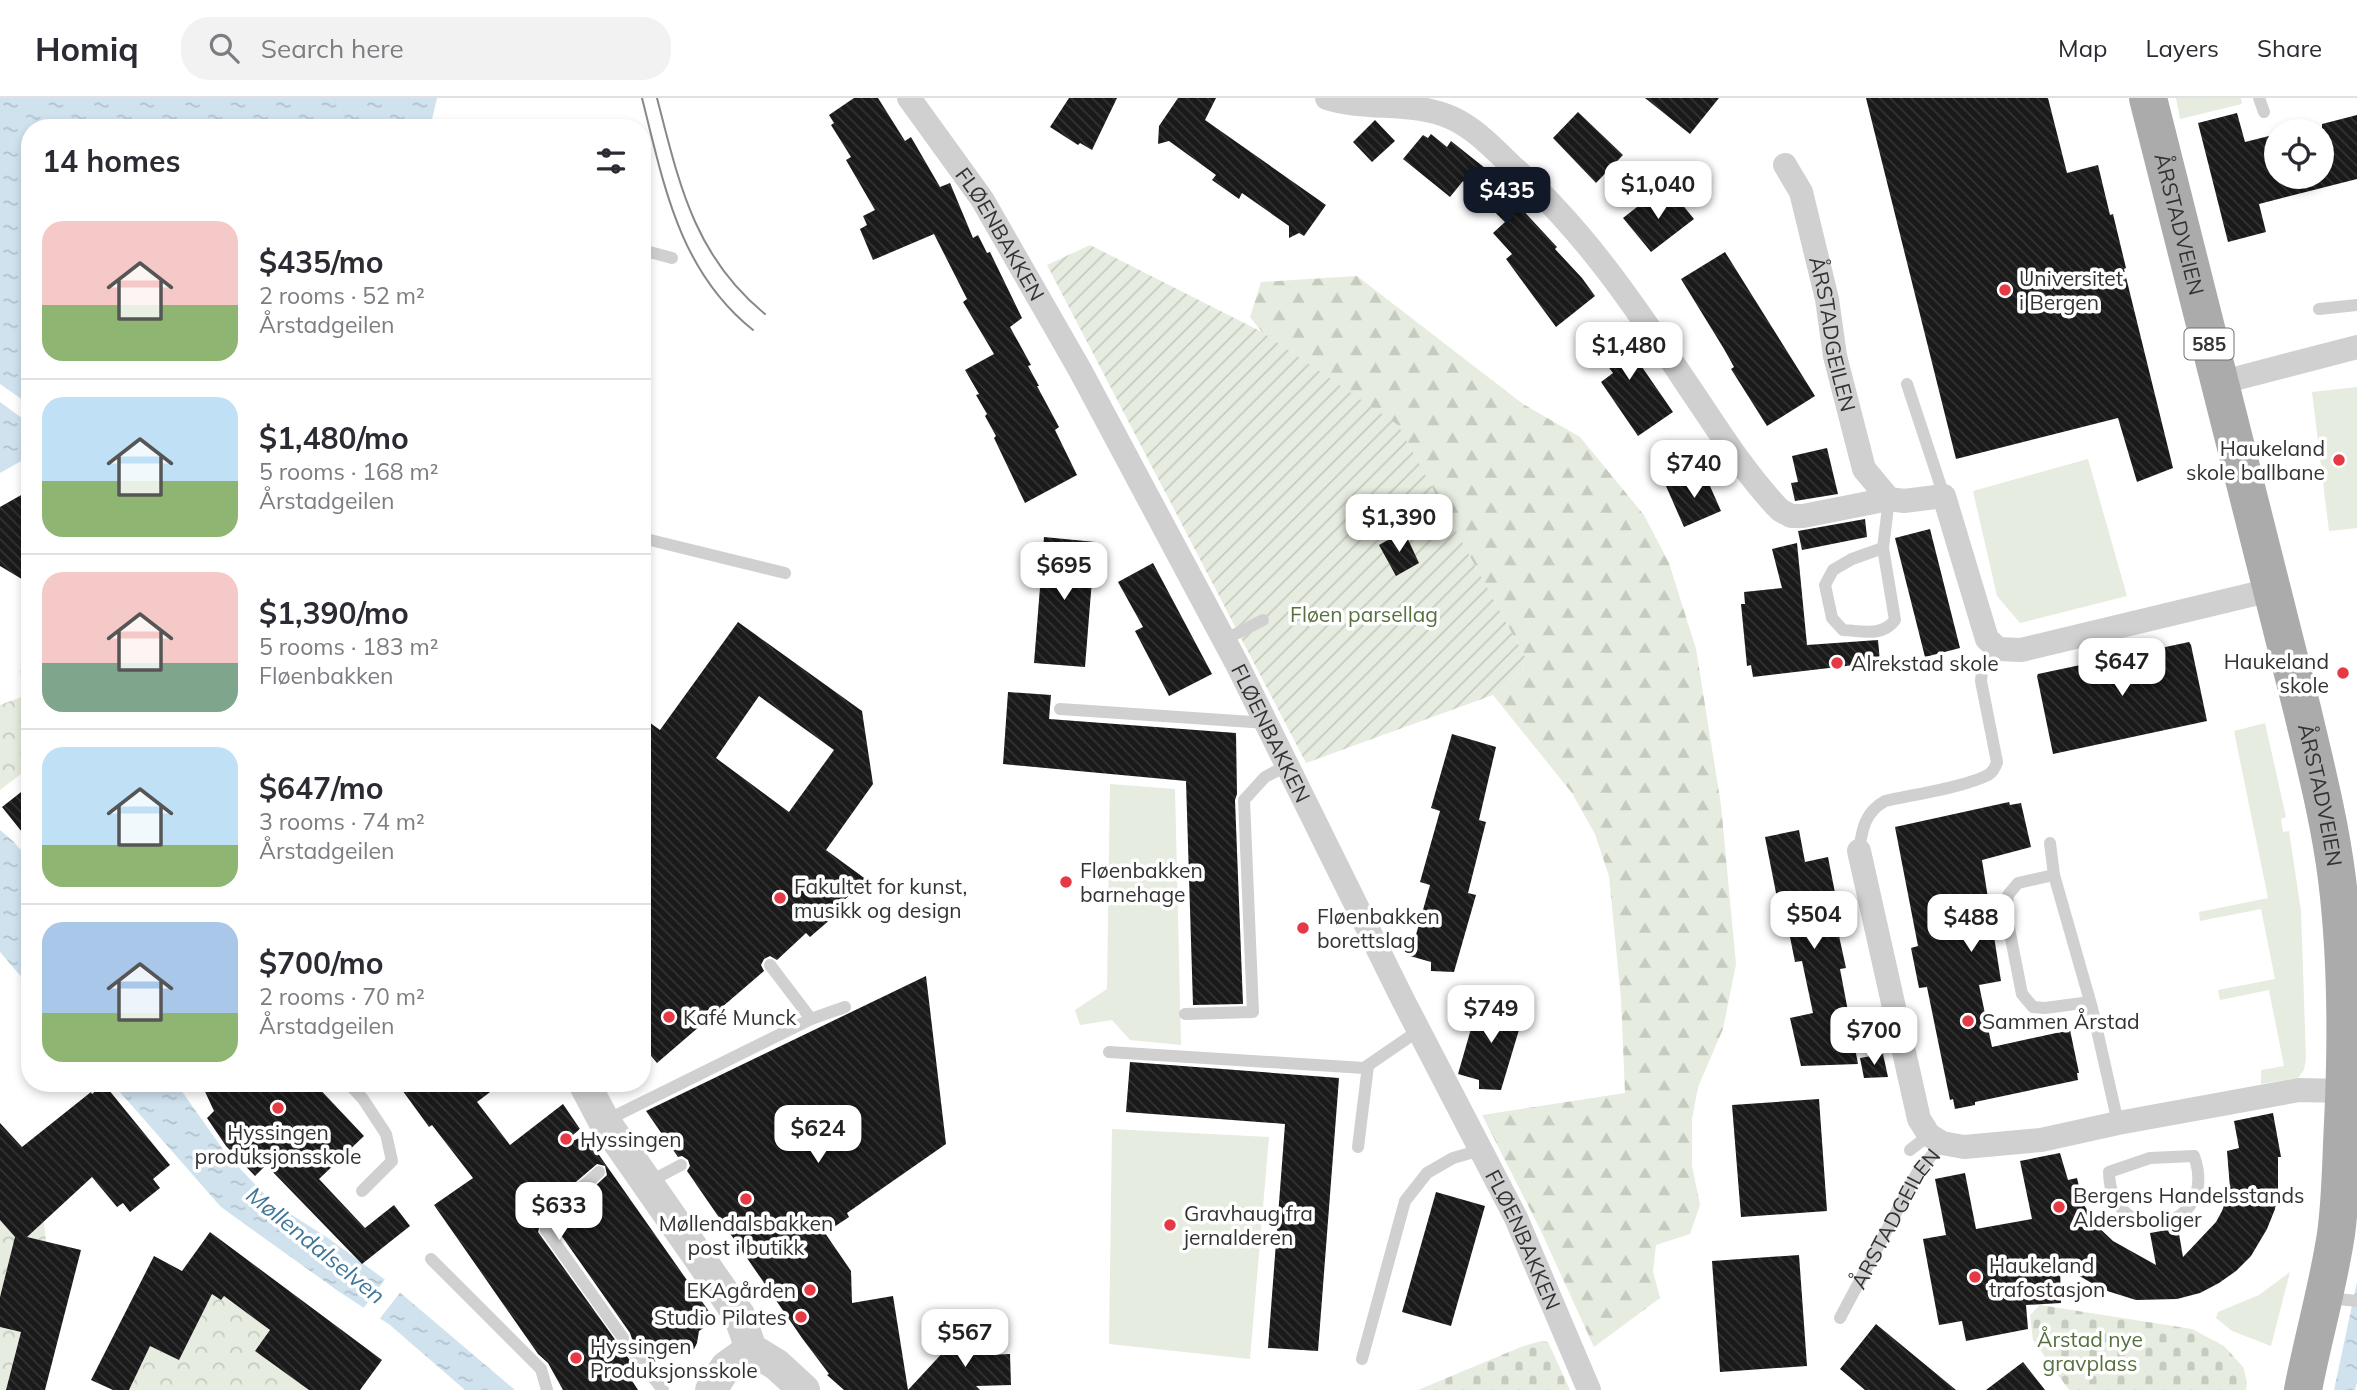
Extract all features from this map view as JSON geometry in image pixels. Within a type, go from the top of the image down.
[{"type":"main road","name":"ÅRSTADVEIEN","points":[[2148,98],[2325,806],[2337,877],[2345,972],[2338,1259],[2341,1300],[2287,1390]]},
{"type":"main road","name":"ÅRSTADVEIEN","points":[[2303,1390],[2310,1353]]},
{"type":"street","name":"FLØENBAKKEN","points":[[909,98],[982,200],[1080,370],[1224,640],[1418,1031],[1516,1218],[1589,1390]]},
{"type":"street","points":[[1327,98],[1355,105],[1416,108],[1434,111],[1454,119],[1474,132],[1543,194],[1623,290],[1714,425],[1780,510],[1791,516],[1803,516],[1889,499],[1903,501],[1944,496],[1987,639],[1998,649],[2021,650],[2272,590]]},
{"type":"street","name":"ÅRSTADGEILEN","points":[[1785,165],[1801,191],[1827,299],[1835,356],[1864,469],[1889,499]]},
{"type":"street","points":[[2219,383],[2357,347]]},
{"type":"street","name":"ÅRSTADGEILEN","points":[[1859,851],[1919,1119],[1927,1143]]},
{"type":"street","points":[[1927,1143],[1964,1147],[2041,1140],[2299,1090],[2344,1091]]},
{"type":"street","points":[[589,1092],[604,1121],[739,1315],[751,1349],[777,1365],[804,1390]]},
{"type":"street","points":[[711,1390],[726,1367],[751,1349]]},
{"type":"lane","points":[[2259,98],[2264,112]]},
{"type":"lane","points":[[651,252],[672,258]]},
{"type":"lane","points":[[2319,309],[2357,305]]},
{"type":"lane","points":[[1907,384],[1944,496]]},
{"type":"lane","points":[[1883,548],[1852,559],[1833,570],[1825,585],[1832,618],[1843,629],[1878,632],[1888,629],[1895,620],[1883,548],[1889,499]]},
{"type":"lane","points":[[651,540],[785,573]]},
{"type":"lane","points":[[1224,640],[1263,620]]},
{"type":"lane","name":"ÅRSTADGEILEN","points":[[1859,851],[1867,815],[1876,806],[1885,801],[1974,780],[1989,775],[1995,769],[1997,762],[1981,681],[1982,671],[1998,649]]},
{"type":"lane","points":[[1060,709],[1267,723]]},
{"type":"lane","points":[[1185,1014],[1254,1012],[1244,800],[1265,777],[1288,765]]},
{"type":"lane","points":[[2050,843],[2054,875],[2090,1002],[2118,1123]]},
{"type":"lane","points":[[2054,875],[2018,883],[2008,895],[2006,914],[2022,994],[2033,1007],[2090,1002]]},
{"type":"lane","points":[[770,965],[811,1019]]},
{"type":"lane","points":[[604,1121],[811,1019],[845,1006]]},
{"type":"lane","points":[[1109,1052],[1281,1064],[1368,1066],[1418,1031]]},
{"type":"lane","points":[[1357,1147],[1368,1066]]},
{"type":"lane","points":[[356,1092],[386,1134],[392,1161],[362,1191]]},
{"type":"lane","name":"ÅRSTADGEILEN","points":[[1840,1318],[1917,1173],[1927,1143]]},
{"type":"lane","points":[[1362,1359],[1405,1201],[1427,1173],[1453,1158],[1481,1150]]},
{"type":"lane","points":[[2194,1156],[2200,1181],[2192,1203],[2184,1212],[2174,1219],[2150,1224],[2128,1215],[2119,1207],[2109,1185],[2109,1172],[2150,1158],[2194,1156]]},
{"type":"lane","points":[[647,1183],[681,1164]]},
{"type":"lane","points":[[599,1172],[550,1216],[546,1230],[663,1390]]},
{"type":"lane","points":[[431,1259],[541,1369],[547,1390]]},
{"type":"green space","points":[[2176,98],[2241,98],[2242,104],[2180,119]]},
{"type":"green space","name":"Fløen parsellag","points":[[1090,245],[1262,332],[1398,425],[1525,657],[1522,672],[1493,695],[1306,763],[1047,265]]},
{"type":"green space","points":[[1357,276],[1523,404],[1580,437],[1644,515],[1669,563],[1696,649],[1721,805],[1736,964],[1723,1029],[1698,1087],[1692,1119],[1692,1166],[1700,1205],[1690,1234],[1656,1245],[1653,1271],[1660,1298],[1594,1347],[1540,1229],[1482,1115],[1625,1093],[1621,999],[1609,876],[1595,834],[1572,793],[1493,695],[1522,672],[1525,657],[1398,426],[1262,332],[1250,317],[1261,282]]},
{"type":"green space","name":"Haukeland skole ballbane","points":[[2357,387],[2357,528],[2329,531],[2312,392]]},
{"type":"green space","points":[[2088,459],[2127,596],[2020,623],[1997,596],[1973,491]]},
{"type":"green space","points":[[21,697],[21,774],[0,790],[0,705]]},
{"type":"green space","points":[[2265,723],[2286,817],[2281,819],[2283,832],[2289,831],[2301,911],[2306,1059],[2304,1070],[2298,1078],[2261,1084],[2261,1070],[2284,1066],[2269,990],[2220,1000],[2218,990],[2275,979],[2261,909],[2200,921],[2199,912],[2268,898],[2234,731]]},
{"type":"green space","points":[[1110,784],[1175,789],[1181,1045],[1130,1040],[1112,1020],[1080,1025],[1075,1010],[1107,989]]},
{"type":"green space","points":[[1112,1129],[1269,1137],[1250,1359],[1109,1344]]},
{"type":"green space","points":[[0,1220],[11,1232],[44,1222],[46,1241],[37,1273],[8,1266],[0,1297]]},
{"type":"green space","points":[[2290,1272],[2271,1346],[2232,1331],[2216,1318],[2218,1312],[2259,1295]]},
{"type":"green space","points":[[192,1279],[221,1300],[224,1296],[270,1330],[255,1351],[350,1390],[129,1390],[150,1346],[179,1359]]},
{"type":"green space","name":"Årstad nye gravplass","points":[[2040,1305],[2192,1329],[2224,1346],[2243,1367],[2246,1390],[2069,1390],[2033,1340],[2030,1315]]},
{"type":"green space","points":[[0,1327],[21,1332],[6,1390],[0,1390]]},
{"type":"green space","points":[[1541,1341],[1548,1342],[1570,1390],[1418,1390],[1521,1347]]},
{"type":"water","points":[[0,98],[437,98],[432,119],[21,119],[21,461],[0,473]]},
{"type":"water","points":[[0,830],[21,850],[21,976],[0,952]]},
{"type":"water","name":"Møllendalselven","points":[[120,1092],[182,1092],[227,1155],[273,1203],[328,1238],[384,1279],[515,1390],[465,1390],[390,1325],[221,1207]]},
{"type":"water","points":[[2357,1282],[2357,1382],[2355,1390],[2334,1390]]},
{"type":"pier","points":[[0,384],[21,399],[21,417],[0,402]]},
{"type":"pier","points":[[387,1277],[402,1290],[378,1321],[362,1310]]},
{"type":"building","points":[[854,98],[878,98],[905,141],[911,137],[940,187],[950,183],[973,238],[978,235],[987,253],[990,252],[1022,318],[1010,327],[1031,365],[1028,366],[1059,427],[1055,430],[1077,475],[1025,503],[994,438],[996,436],[985,416],[987,414],[976,395],[979,394],[965,370],[994,354],[963,302],[967,299],[934,234],[873,260],[860,229],[867,225],[863,216],[875,210],[846,160],[851,157],[831,125],[834,123],[829,115]]},
{"type":"building","points":[[1069,98],[1117,98],[1092,150],[1080,143],[1078,145],[1050,127]]},
{"type":"building","points":[[1178,98],[1216,98],[1205,120],[1326,205],[1304,236],[1299,233],[1289,238],[1289,226],[1242,193],[1239,199],[1212,180],[1216,175],[1169,141],[1158,144],[1159,126]]},
{"type":"building","points":[[1645,98],[1719,98],[1690,134]]},
{"type":"building","name":"Universitet i Bergen","points":[[1866,98],[2048,98],[2067,173],[2098,165],[2110,215],[2113,214],[2173,468],[2137,482],[2118,418],[1956,459]]},
{"type":"building","points":[[1578,112],[1623,155],[1596,183],[1553,138]]},
{"type":"building","points":[[2237,113],[2245,142],[2264,137],[2264,189],[2318,189],[2259,204],[2266,232],[2228,242],[2198,123]]},
{"type":"building","points":[[2357,115],[2357,179],[2334,185],[2334,121]]},
{"type":"building","points":[[1375,120],[1395,141],[1372,162],[1353,142]]},
{"type":"building","points":[[1431,134],[1447,147],[1451,141],[1495,176],[1523,203],[1519,206],[1557,247],[1555,249],[1595,296],[1556,327],[1506,259],[1512,254],[1493,233],[1505,222],[1463,181],[1450,197],[1403,159],[1423,135],[1428,138]]},
{"type":"building","points":[[1673,193],[1694,219],[1651,252],[1623,218],[1651,196],[1658,205]]},
{"type":"building","points":[[1725,252],[1815,396],[1767,426],[1731,369],[1734,367],[1724,349],[1681,279]]},
{"type":"building","points":[[1611,322],[1673,412],[1638,436],[1601,382],[1613,373],[1586,337]]},
{"type":"building","points":[[1827,448],[1838,494],[1795,501],[1791,483],[1798,482],[1792,456]]},
{"type":"building","points":[[1706,477],[1721,511],[1684,527],[1666,486]]},
{"type":"building","points":[[21,495],[21,579],[0,566],[0,507]]},
{"type":"building","points":[[1865,519],[1867,537],[1802,550],[1798,531]]},
{"type":"building","points":[[1930,529],[1960,648],[1925,657],[1895,538]]},
{"type":"building","points":[[1404,531],[1419,563],[1396,576],[1379,545]]},
{"type":"building","points":[[1044,537],[1095,542],[1085,667],[1034,663]]},
{"type":"building","points":[[1797,543],[1807,645],[1878,640],[1880,662],[1753,677],[1751,665],[1747,666],[1741,604],[1745,604],[1744,592],[1782,588],[1772,549]]},
{"type":"building","points":[[1153,563],[1212,674],[1169,696],[1135,631],[1143,627],[1118,582]]},
{"type":"building","points":[[738,622],[862,711],[873,784],[826,850],[867,880],[835,908],[839,912],[810,937],[806,933],[777,960],[770,956],[764,959],[761,965],[764,971],[657,1063],[651,1056],[651,724],[660,730]],"holes":[[[759,696],[834,750],[789,812],[716,758]]]},
{"type":"building","points":[[2189,642],[2207,721],[2053,754],[2038,674]]},
{"type":"building","points":[[1008,692],[1051,695],[1049,719],[1236,733],[1235,800],[1243,1004],[1193,1005],[1186,781],[1003,764]]},
{"type":"building","points":[[1452,734],[1496,747],[1479,820],[1486,822],[1468,893],[1476,895],[1454,972],[1431,971],[1431,962],[1410,956],[1430,885],[1420,882],[1440,811],[1431,808]]},
{"type":"building","points":[[21,792],[21,831],[2,807]]},
{"type":"building","points":[[2009,802],[2010,805],[2021,803],[2031,847],[1982,860],[2001,981],[1979,985],[1992,1047],[2070,1030],[2078,1080],[1975,1102],[1975,1105],[1955,1109],[1953,1099],[1950,1100],[1927,987],[1919,988],[1911,948],[1918,946],[1895,827]]},
{"type":"building","points":[[1799,830],[1805,862],[1828,857],[1837,903],[1832,904],[1846,968],[1840,969],[1858,1064],[1801,1066],[1790,1018],[1813,1013],[1802,961],[1795,962],[1782,897],[1777,898],[1765,837]]},
{"type":"building","points":[[926,976],[946,1144],[847,1213],[849,1217],[825,1233],[851,1271],[852,1303],[893,1296],[908,1390],[844,1390],[827,1375],[829,1374],[687,1171],[690,1166],[688,1160],[682,1156],[678,1157],[646,1111]]},
{"type":"building","points":[[1479,1001],[1524,1013],[1501,1090],[1479,1089],[1479,1080],[1458,1074]]},
{"type":"building","points":[[1883,1054],[1888,1077],[1864,1078],[1860,1058]]},
{"type":"building","points":[[1130,1062],[1339,1078],[1318,1351],[1268,1348],[1285,1124],[1126,1112]]},
{"type":"building","points":[[91,1092],[111,1092],[170,1165],[153,1179],[160,1188],[130,1212],[123,1203],[117,1207],[92,1177],[27,1237],[81,1250],[45,1390],[6,1390],[21,1332],[0,1327],[0,1297],[15,1237],[0,1220],[0,1123],[22,1147]]},
{"type":"building","points":[[205,1092],[322,1092],[364,1136],[319,1179],[365,1228],[394,1205],[410,1226],[362,1264],[266,1165],[255,1176],[226,1146],[207,1118],[214,1111]]},
{"type":"building","points":[[404,1092],[490,1092],[477,1102],[510,1145],[563,1104],[580,1129],[567,1140],[569,1143],[585,1135],[715,1320],[699,1331],[694,1349],[684,1353],[672,1349],[653,1363],[632,1339],[556,1228],[558,1221],[607,1175],[605,1166],[597,1164],[544,1209],[538,1232],[639,1373],[631,1379],[638,1390],[563,1390],[548,1363],[538,1354],[434,1205],[473,1178],[432,1125],[429,1127]]},
{"type":"building","points":[[1819,1099],[1827,1211],[1741,1217],[1732,1105]]},
{"type":"building","points":[[2273,1113],[2281,1157],[2278,1157],[2275,1209],[2251,1256],[2219,1283],[2200,1293],[2177,1299],[2136,1300],[2104,1290],[2060,1265],[2061,1303],[2026,1305],[2028,1329],[1966,1341],[1962,1321],[1939,1325],[1923,1239],[1946,1235],[1935,1179],[1965,1173],[1976,1229],[2032,1219],[2020,1161],[2060,1153],[2068,1180],[2077,1178],[2083,1203],[2095,1224],[2113,1241],[2156,1265],[2150,1233],[2178,1228],[2183,1257],[2216,1222],[2222,1211],[2230,1188],[2227,1151],[2239,1148],[2234,1121]]},
{"type":"building","points":[[1436,1192],[1485,1206],[1451,1326],[1402,1312]]},
{"type":"building","points":[[210,1232],[382,1360],[360,1390],[309,1390],[255,1351],[270,1330],[224,1296],[221,1300],[212,1294],[179,1360],[150,1346],[129,1390],[113,1390],[91,1380],[154,1256],[182,1271]]},
{"type":"building","points":[[1799,1255],[1807,1366],[1720,1372],[1712,1261]]},
{"type":"building","points":[[1876,1324],[1956,1390],[1865,1390],[1840,1369]]},
{"type":"building","points":[[961,1333],[965,1344],[977,1344],[989,1355],[1010,1354],[1011,1385],[976,1386],[980,1390],[908,1390]]},
{"type":"building","points":[[2023,1362],[2045,1390],[1986,1390]]},
{"type":"tram line","points":[[642,98],[647,119]]},
{"type":"tram line","points":[[657,98],[682,188],[705,243],[741,292],[765,314]]},
{"type":"tram line","points":[[651,135],[667,194],[691,254],[728,307],[753,330]]},
{"type":"place","name":"Universitet i Bergen","points":[[2005,290]]},
{"type":"place","name":"Haukeland skole ballbane","points":[[2339,460]]},
{"type":"place","name":"Alrekstad skole","points":[[1837,663]]},
{"type":"place","name":"Haukeland skole","points":[[2343,673]]},
{"type":"place","name":"Fløenbakken barnehage","points":[[1066,882]]},
{"type":"place","name":"Fakultet for kunst, musikk og design","points":[[780,898]]},
{"type":"place","name":"Fløenbakken borettslag","points":[[1303,928]]},
{"type":"place","name":"Kafé Munck","points":[[669,1017]]},
{"type":"place","name":"Sammen Årstad","points":[[1968,1021]]},
{"type":"place","name":"Hyssingen produksjonsskole","points":[[278,1108]]},
{"type":"place","name":"Hyssingen","points":[[566,1139]]},
{"type":"place","name":"Møllendalsbakken post i butikk","points":[[746,1199]]},
{"type":"place","name":"Bergens Handelsstands Aldersboliger","points":[[2059,1207]]},
{"type":"place","name":"Gravhaug fra jernalderen","points":[[1170,1225]]},
{"type":"place","name":"Haukeland trafostasjon","points":[[1975,1277]]},
{"type":"place","name":"EKAgården","points":[[810,1290]]},
{"type":"place","name":"Studio Pilates","points":[[801,1317]]},
{"type":"place","name":"Hyssingen Produksjonsskole","points":[[576,1358]]}]
